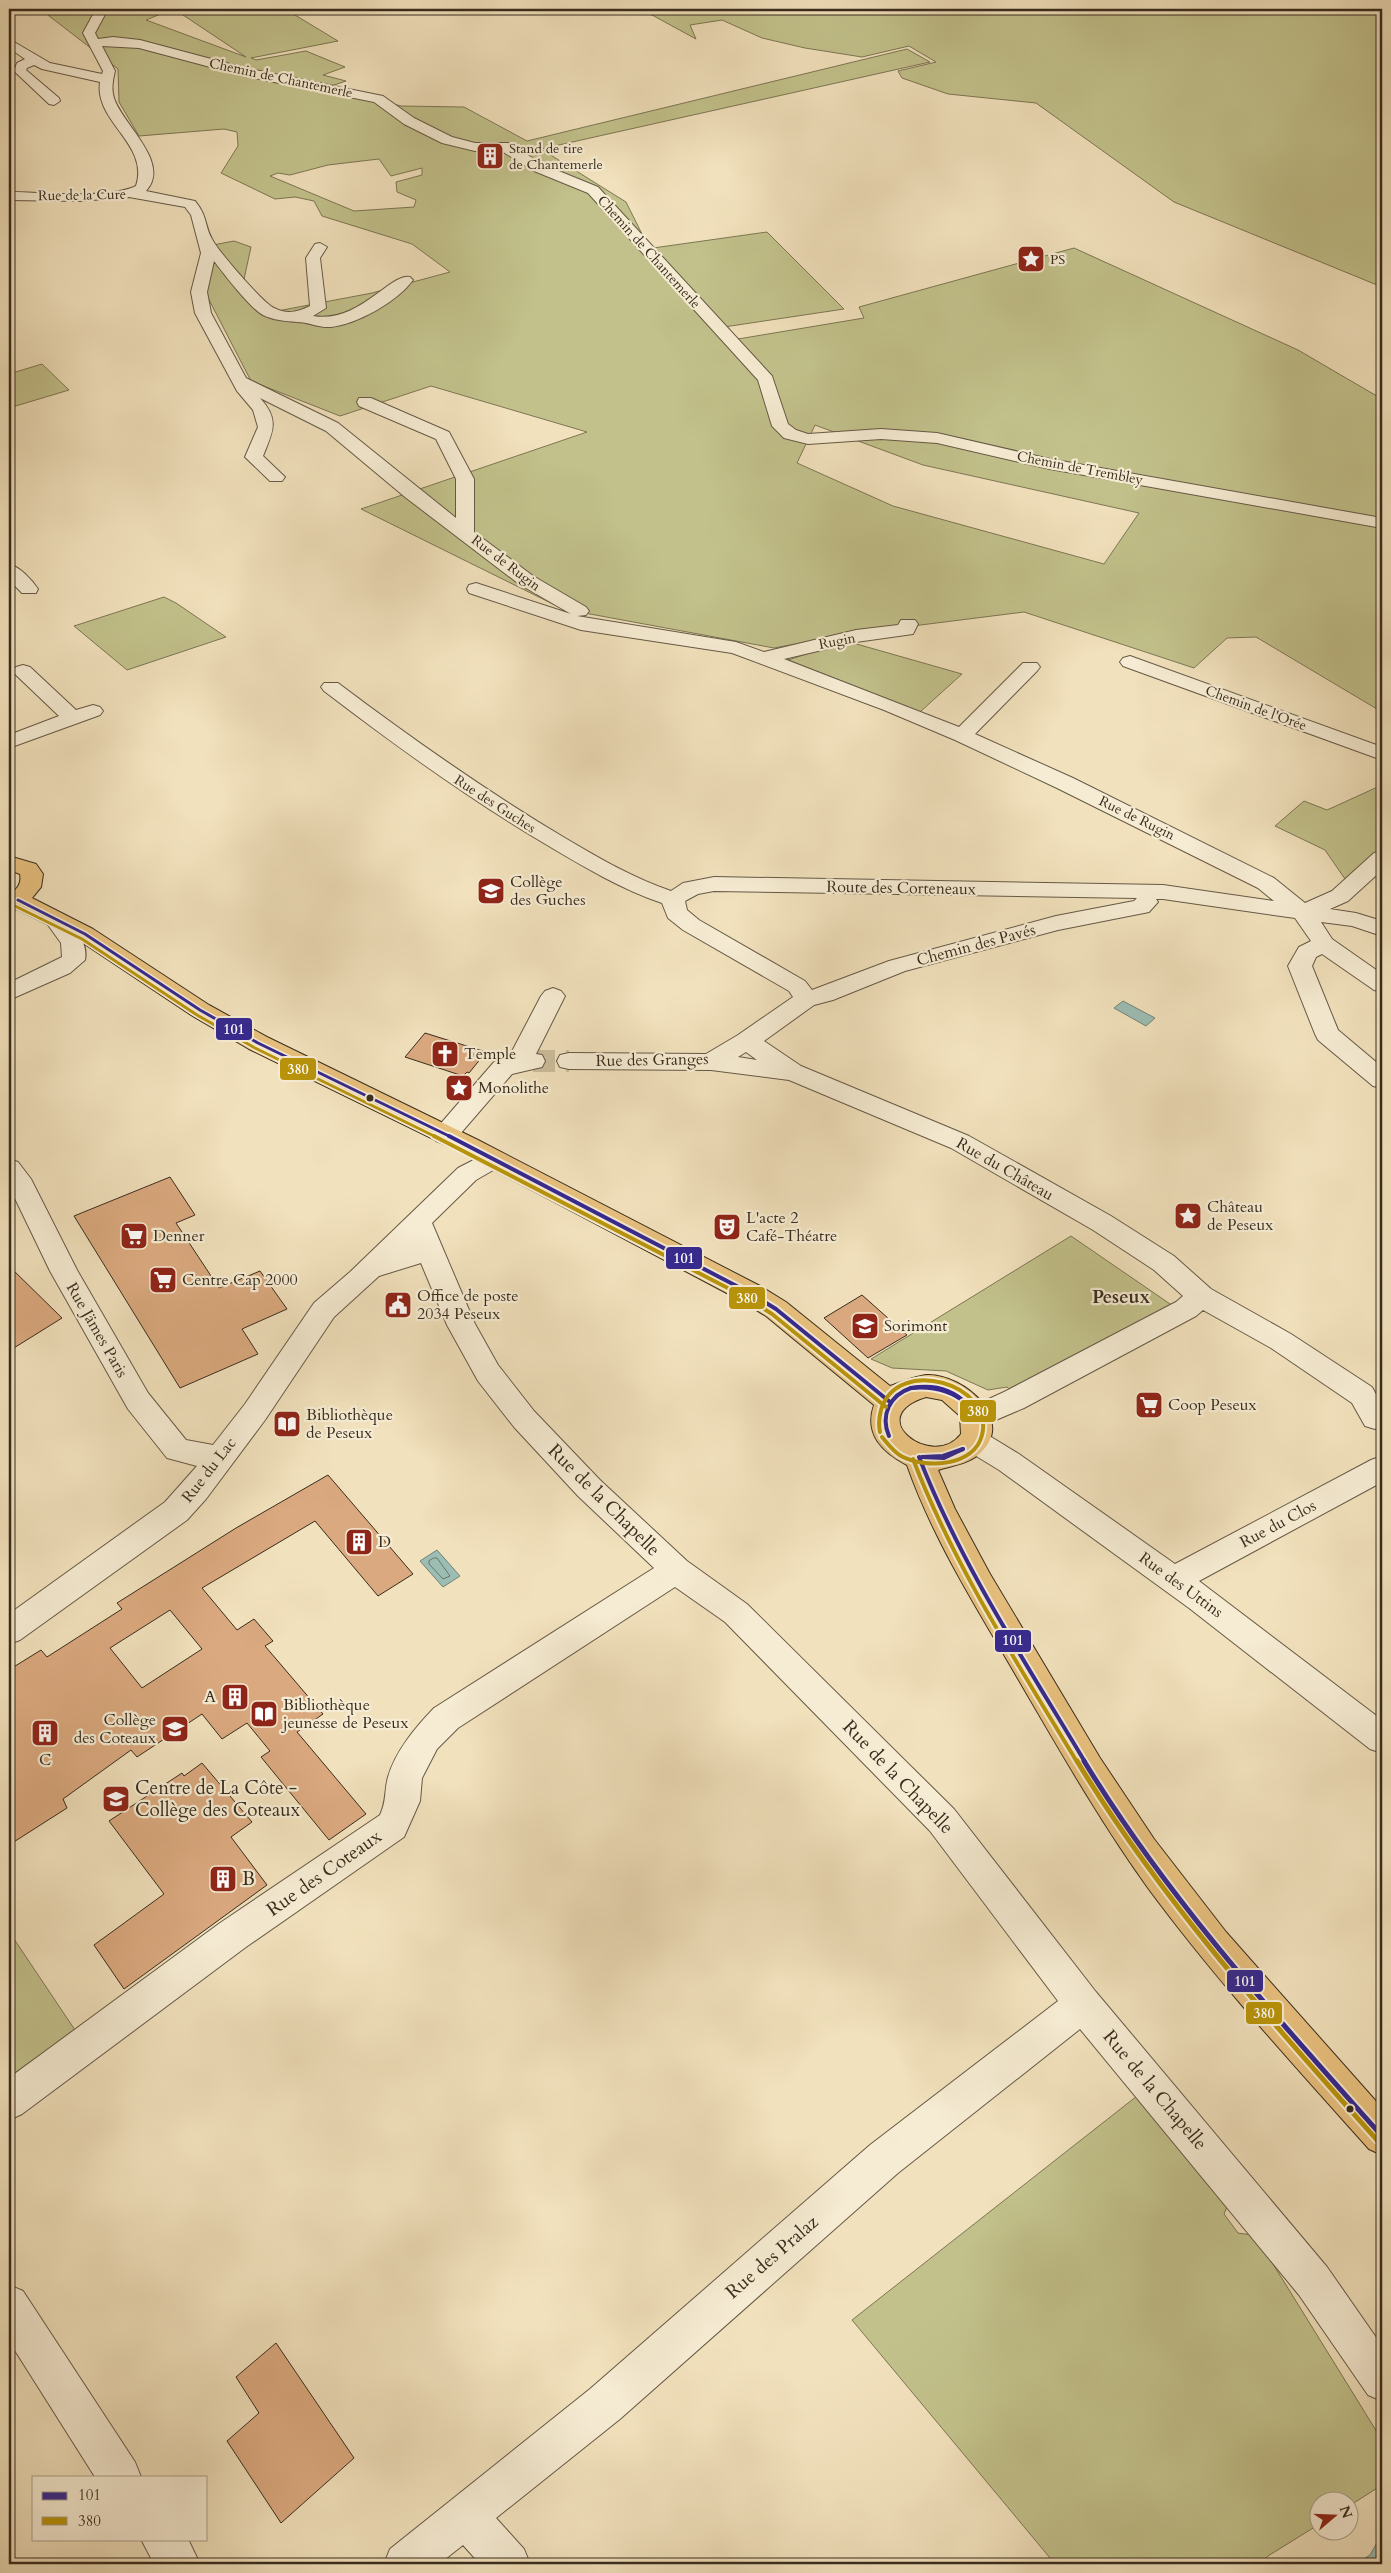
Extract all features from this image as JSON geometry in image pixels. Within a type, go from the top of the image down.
[{"type":"main road","points":[[9,863],[23,867],[30,872],[33,878],[32,886],[13,902],[54,918],[119,955],[200,1010],[244,1035],[446,1135],[750,1293],[776,1309],[890,1402]]},
{"type":"main road","points":[[926,1386],[941,1388],[954,1393],[966,1401],[975,1428],[964,1450],[951,1456],[935,1459],[919,1457],[906,1452],[887,1434],[884,1418],[890,1402],[899,1394],[911,1388],[926,1386]]},
{"type":"main road","points":[[919,1457],[929,1486],[950,1534],[1065,1728],[1140,1847],[1232,1967],[1382,2136]]},
{"type":"street","points":[[93,43],[89,32],[102,9]]},
{"type":"street","name":"Chemin de Chantemerle","points":[[93,43],[113,41],[140,44],[244,72],[378,99],[409,121],[447,140],[475,147],[503,146],[539,168],[593,190],[766,379],[780,426]]},
{"type":"street","points":[[9,43],[34,60],[68,72],[105,79]]},
{"type":"street","name":"Rue de la Cure","points":[[9,196],[108,196],[133,194],[142,188],[146,169],[143,158],[118,119],[108,99],[105,79],[109,71],[93,43]]},
{"type":"street","points":[[34,60],[21,66],[20,71],[54,101]]},
{"type":"street","points":[[133,194],[172,199],[190,204],[198,214],[208,253],[199,292],[203,313],[240,382],[261,409],[266,427],[254,457],[276,477]]},
{"type":"street","points":[[206,241],[267,312],[286,317],[299,317],[323,323],[346,319],[371,308],[405,280]]},
{"type":"street","points":[[299,317],[318,308],[313,258],[320,247]]},
{"type":"street","points":[[240,382],[332,426],[412,493],[465,532]]},
{"type":"street","name":"Rue de Rugin","points":[[365,402],[443,436],[465,479],[465,532],[526,580],[570,607],[635,632]]},
{"type":"street","name":"Chemin de Trembley","points":[[780,426],[790,434],[808,439],[881,434],[937,438],[1050,464],[1382,523]]},
{"type":"street","points":[[9,570],[28,589]]},
{"type":"street","name":"Rue de Rugin","points":[[476,589],[582,624],[617,631],[718,644],[763,658],[891,706],[1065,783],[1266,883],[1303,913]]},
{"type":"street","name":"Rugin","points":[[763,658],[856,636],[906,630],[908,624]]},
{"type":"street","name":"Chemin de l'Orée","points":[[1130,662],[1382,754]]},
{"type":"street","points":[[962,736],[1030,667]]},
{"type":"street","points":[[23,671],[73,718]]},
{"type":"street","name":"Rue des Guches","points":[[331,687],[423,757],[524,824],[646,891],[673,899]]},
{"type":"street","points":[[9,742],[93,711]]},
{"type":"street","points":[[1382,858],[1340,896],[1303,913],[1324,944],[1382,985]]},
{"type":"street","name":"Route des Corteneaux","points":[[673,899],[691,888],[714,884],[1153,892],[1210,898],[1356,920],[1382,929]]},
{"type":"street","points":[[673,899],[676,913],[691,925],[797,986],[806,999]]},
{"type":"street","name":"Chemin des Pavés","points":[[806,999],[826,995],[897,966],[1056,923],[1141,908],[1147,902]]},
{"type":"street","points":[[9,992],[73,960],[76,950],[54,918]]},
{"type":"street","points":[[1324,944],[1306,952],[1300,966],[1327,1034],[1382,1080]]},
{"type":"street","points":[[446,1135],[503,1068],[526,1062],[553,996]]},
{"type":"street","name":"Rue des Granges","points":[[569,1061],[711,1062],[747,1041],[806,999]]},
{"type":"street","name":"Rue du Château","points":[[747,1041],[792,1072],[960,1142],[1102,1223],[1164,1263],[1201,1296],[1281,1341],[1362,1395],[1375,1418]]},
{"type":"street","name":"Rue du Château","points":[[711,1062],[792,1072]]},
{"type":"street","points":[[418,1221],[467,1174],[493,1159]]},
{"type":"street","name":"Rue Jämes Paris","points":[[9,1168],[22,1185],[64,1271],[138,1401],[178,1450],[218,1458]]},
{"type":"street","name":"Rue de la Chapelle","points":[[418,1221],[461,1325],[488,1373],[512,1404],[589,1488],[676,1570],[736,1613],[942,1820],[1083,2004],[1313,2281],[1382,2381]]},
{"type":"street","name":"Rue du Lac","points":[[9,1631],[176,1512],[255,1412],[324,1310],[371,1269],[418,1221]]},
{"type":"street","points":[[371,1269],[429,1250]]},
{"type":"street","points":[[975,1428],[1014,1400],[1186,1310],[1201,1296]]},
{"type":"street","name":"Rue des Uttins","points":[[975,1428],[1009,1462],[1173,1580],[1382,1739]]},
{"type":"street","name":"Rue du Clos","points":[[1173,1580],[1382,1468]]},
{"type":"street","name":"Rue des Coteaux","points":[[9,2101],[233,1936],[392,1826],[403,1801],[405,1777],[409,1769],[425,1739],[446,1718],[676,1570]]},
{"type":"street","name":"Rue des Pralaz","points":[[405,2564],[605,2404],[884,2159],[1083,2004]]},
{"type":"street","points":[[9,2305],[119,2476]]},
{"type":"street","points":[[465,2516],[508,2564]]},
{"type":"street","points":[[163,2540],[179,2564]]},
{"type":"shaded area","points":[[40,9],[164,9],[168,11],[146,20],[246,57],[174,9],[285,9],[338,41],[251,58],[256,60],[306,51],[345,67],[323,75],[346,81],[328,87],[401,106],[464,107],[527,141],[907,49],[930,62],[541,149],[626,202],[649,248],[732,340],[864,318],[859,307],[1074,248],[1298,350],[1382,399],[1382,712],[1256,637],[1227,638],[1194,668],[1024,612],[849,634],[774,648],[563,609],[361,509],[587,432],[431,386],[340,416],[251,381],[205,292],[213,245],[234,241],[251,247],[243,284],[272,312],[372,293],[450,272],[412,244],[322,216],[314,201],[295,197],[275,199],[221,173],[238,146],[237,132],[224,129],[139,136],[119,102],[118,69]],"holes":[[[379,159],[391,176],[422,168],[422,175],[396,182],[397,192],[416,200],[414,207],[354,211],[270,176],[278,173],[290,175],[328,165]],[[815,425],[923,465],[1139,513],[1104,564],[893,506],[797,463]]]},
{"type":"shaded area","points":[[622,9],[1382,9],[1382,287],[1174,202],[1036,103],[948,94],[902,78],[898,71],[936,62],[909,46],[862,57],[805,48],[762,38],[722,20],[690,25],[696,39],[652,15]]},
{"type":"shaded area","points":[[767,232],[844,309],[724,327],[653,248]]},
{"type":"shaded area","points":[[42,364],[69,390],[9,408],[9,374]]},
{"type":"shaded area","points":[[164,597],[226,637],[127,670],[74,626]]},
{"type":"shaded area","points":[[846,641],[962,674],[920,712],[788,660]]},
{"type":"shaded area","points":[[1382,785],[1382,849],[1345,879],[1325,850],[1275,826],[1304,801],[1327,810]]},
{"type":"shaded area","points":[[1071,1236],[1173,1306],[1011,1391],[1007,1387],[988,1390],[946,1371],[892,1368],[871,1359]]},
{"type":"shaded area","points":[[14,1939],[75,2030],[9,2077],[9,1943]]},
{"type":"shaded area","points":[[1137,2096],[1227,2207],[1224,2214],[1238,2233],[1252,2235],[1260,2243],[1382,2440],[1382,2485],[1358,2500],[1358,2490],[1308,2490],[1308,2531],[1268,2556],[1261,2564],[1055,2564],[852,2320]]},
{"type":"water","points":[[1123,1001],[1155,1018],[1146,1026],[1114,1008]]},
{"type":"water","points":[[437,1550],[460,1576],[443,1587],[420,1561]]},
{"type":"water","points":[[1382,2534],[1382,2564],[1356,2564],[1370,2555]]},
{"type":"building","name":"Temple","points":[[425,1033],[486,1052],[469,1073],[467,1072],[463,1076],[405,1057]]},
{"type":"building","name":"Centre Cap 2000","points":[[170,1177],[195,1215],[176,1223],[219,1288],[260,1271],[287,1309],[242,1329],[258,1354],[180,1388],[74,1216]]},
{"type":"building","points":[[9,1266],[62,1318],[9,1351]]},
{"type":"building","name":"Sorimont","points":[[862,1295],[907,1335],[868,1358],[824,1318]]},
{"type":"building","points":[[328,1475],[413,1574],[378,1596],[315,1521],[202,1588],[237,1630],[254,1619],[273,1641],[265,1646],[323,1714],[297,1732],[366,1814],[329,1840],[261,1757],[270,1751],[247,1723],[222,1739],[202,1714],[137,1757],[131,1750],[63,1799],[67,1808],[9,1845],[9,1677],[15,1674],[12,1668],[41,1650],[47,1657],[122,1609],[117,1603],[236,1528]],"holes":[[[170,1610],[202,1649],[142,1688],[110,1648]]]},
{"type":"building","name":"B","points":[[202,1763],[252,1822],[231,1837],[267,1885],[124,1989],[94,1945],[164,1894],[109,1821],[182,1773],[184,1776]]},
{"type":"building","points":[[276,2343],[354,2458],[281,2523],[227,2441],[259,2413],[236,2377]]},
{"type":"tunnel","points":[[533,1061],[569,1061]]},
{"type":"transit line","name":"101","points":[[18,900],[85,934],[200,1010],[258,1043],[469,1146],[750,1293],[776,1309],[890,1402]]},
{"type":"transit line","name":"380","points":[[15,906],[82,939],[197,1015],[255,1048],[466,1152],[747,1298],[772,1314],[886,1407]]},
{"type":"transit line","name":"380","points":[[880,1432],[878,1426],[879,1418],[885,1397],[897,1387],[911,1381],[940,1382],[955,1387],[967,1395],[976,1406],[982,1419],[983,1434],[978,1445],[968,1454],[956,1460],[942,1463],[913,1461],[901,1456],[882,1437]]},
{"type":"transit line","name":"101","points":[[911,1388],[926,1386],[941,1388],[955,1394],[967,1404]]},
{"type":"transit line","name":"101","points":[[889,1436],[885,1421],[888,1407],[897,1395],[911,1388]]},
{"type":"transit line","name":"101","points":[[911,1388],[934,1388],[955,1395],[967,1404]]},
{"type":"transit line","name":"101","points":[[922,1457],[943,1456],[963,1449]]},
{"type":"transit line","name":"101","points":[[922,1457],[944,1458],[963,1449]]},
{"type":"transit line","name":"101","points":[[919,1457],[941,1510],[980,1585],[1090,1770],[1142,1851],[1187,1911],[1241,1977],[1382,2136]]},
{"type":"transit line","name":"380","points":[[913,1459],[947,1538],[974,1588],[1067,1745],[1137,1854],[1182,1914],[1264,2013],[1377,2140]]},
{"type":"place","name":"Stand de tire de Chantemerle","points":[[490,156]]},
{"type":"place","name":"PS","points":[[1031,259]]},
{"type":"place","name":"Collège des Guches","points":[[491,891]]},
{"type":"place","name":"Temple","points":[[445,1054]]},
{"type":"place","name":"Monolithe","points":[[459,1088]]},
{"type":"place","name":"Château de Peseux","points":[[1188,1216]]},
{"type":"place","name":"L'acte 2 Café-Théatre","points":[[727,1227]]},
{"type":"place","name":"Denner","points":[[134,1236]]},
{"type":"place","name":"Centre Cap 2000","points":[[163,1280]]},
{"type":"place","name":"Office de poste 2034 Peseux","points":[[398,1305]]},
{"type":"place","name":"Sorimont","points":[[865,1326]]},
{"type":"place","name":"Coop Peseux","points":[[1149,1405]]},
{"type":"place","name":"Bibliothèque de Peseux","points":[[287,1424]]},
{"type":"place","name":"D","points":[[359,1542]]},
{"type":"place","name":"A","points":[[235,1697]]},
{"type":"place","name":"Bibliothèque jeunesse de Peseux","points":[[264,1714]]},
{"type":"place","name":"Collège des Coteaux","points":[[175,1729]]},
{"type":"place","name":"C","points":[[45,1733]]},
{"type":"place","name":"Centre de La Côte - Collège des Coteaux","points":[[116,1799]]},
{"type":"place","name":"B","points":[[223,1879]]},
{"type":"district","name":"Peseux","points":[[1121,1297]]}]
